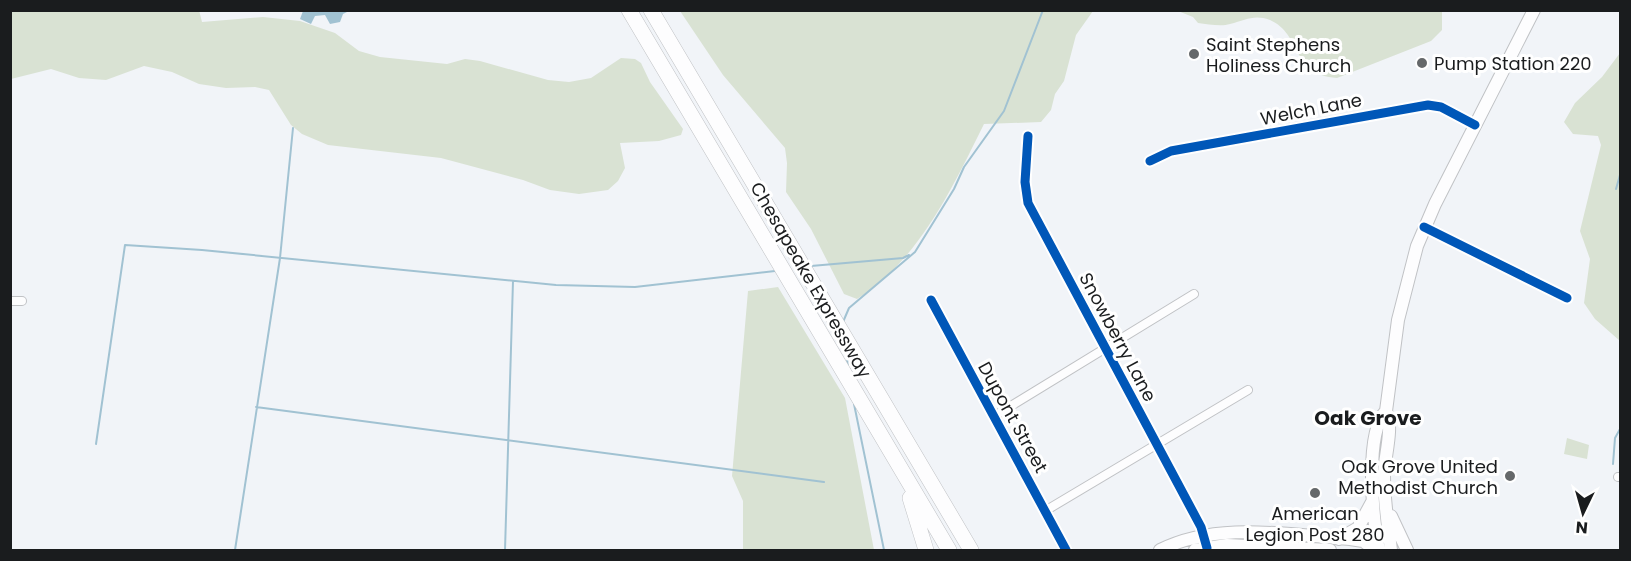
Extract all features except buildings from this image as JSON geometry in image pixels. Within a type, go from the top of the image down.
[{"type":"highway","name":"Chesapeake Expressway","points":[[629,10],[949,550]]},
{"type":"highway","name":"Chesapeake Expressway","points":[[651,10],[971,550]]},
{"type":"highway","points":[[855,392],[907,492],[926,550]]},
{"type":"main road","points":[[1377,550],[1379,500],[1389,418],[1386,411],[1403,295],[1424,227],[1534,10]]},
{"type":"main road","points":[[1339,539],[1358,528],[1379,500]]},
{"type":"main road","points":[[1379,500],[1391,550]]},
{"type":"main road","points":[[1379,500],[1407,550]]},
{"type":"main road","points":[[1160,550],[1204,535],[1239,532],[1363,541],[1377,550]]},
{"type":"main road","points":[[1201,549],[1227,545],[1330,550]]},
{"type":"street","name":"Welch Lane","points":[[1150,160],[1179,150],[1428,105],[1441,107],[1475,125]]},
{"type":"street","name":"Snowberry Lane","points":[[1028,136],[1025,182],[1028,203],[1204,535],[1201,549]]},
{"type":"street","points":[[1424,227],[1567,298]]},
{"type":"street","points":[[993,417],[1194,294]]},
{"type":"street","name":"Dupont Street","points":[[931,300],[1066,550]]},
{"type":"street","points":[[10,301],[22,301]]},
{"type":"street","points":[[1045,511],[1248,390]]},
{"type":"green space","points":[[11,10],[199,10],[202,22],[263,17],[300,21],[335,33],[359,51],[380,57],[447,64],[465,59],[548,80],[569,82],[591,78],[621,58],[635,59],[641,63],[650,82],[683,129],[681,135],[659,141],[620,143],[625,168],[618,181],[608,190],[579,194],[550,190],[523,180],[441,158],[328,145],[302,134],[291,125],[269,90],[255,87],[226,88],[199,84],[172,72],[144,66],[106,80],[79,78],[51,69],[11,79]]},
{"type":"green space","points":[[1442,10],[1442,30],[1431,41],[1337,78],[1312,70],[1304,62],[1288,35],[1270,20],[1255,18],[1226,25],[1214,25],[1198,23],[1193,17],[1178,11]]},
{"type":"green space","points":[[680,11],[1093,11],[1076,35],[1064,81],[1055,94],[1051,110],[1041,122],[984,124],[960,173],[916,243],[879,283],[857,299],[844,294],[811,229],[786,192],[785,148],[723,75]]},
{"type":"green space","points":[[1620,53],[1620,341],[1595,319],[1584,303],[1590,259],[1580,231],[1601,145],[1598,136],[1573,134],[1564,122],[1575,103],[1602,77]]},
{"type":"green space","points":[[778,287],[845,398],[874,550],[743,550],[743,501],[732,476],[748,291]]},
{"type":"green space","points":[[1567,438],[1589,445],[1587,459],[1564,454]]},
{"type":"water","points":[[303,11],[349,11],[343,14],[340,22],[330,24],[325,15],[315,16],[311,24],[300,19]]},
{"type":"waterway","points":[[843,322],[849,308],[915,252],[954,189],[964,167],[1004,111],[1043,10]]},
{"type":"waterway","points":[[235,550],[280,258],[293,128]]},
{"type":"waterway","points":[[1616,189],[1620,175]]},
{"type":"waterway","points":[[96,444],[125,245],[202,250],[556,285],[635,287],[775,271]]},
{"type":"waterway","points":[[811,266],[903,258],[909,255]]},
{"type":"waterway","points":[[505,550],[513,281]]},
{"type":"waterway","points":[[846,352],[848,367]]},
{"type":"waterway","points":[[854,404],[884,550]]},
{"type":"waterway","points":[[256,407],[824,482]]},
{"type":"waterway","points":[[1613,464],[1615,438],[1620,429]]},
{"type":"cycle path","points":[[1150,161],[1171,151],[1428,105],[1441,107],[1475,125]]},
{"type":"cycle path","points":[[1028,136],[1025,182],[1028,203],[1201,527],[1207,548]]},
{"type":"cycle path","points":[[1424,227],[1567,298]]},
{"type":"cycle path","points":[[931,300],[1066,550]]},
{"type":"place","name":"Saint Stephens Holiness Church","points":[[1194,54]]},
{"type":"place","name":"Pump Station 220","points":[[1422,63]]},
{"type":"place","name":"Oak Grove United Methodist Church","points":[[1510,476]]},
{"type":"place","name":"American Legion Post 280","points":[[1315,493]]},
{"type":"district","name":"Oak Grove","points":[[1368,418]]}]
